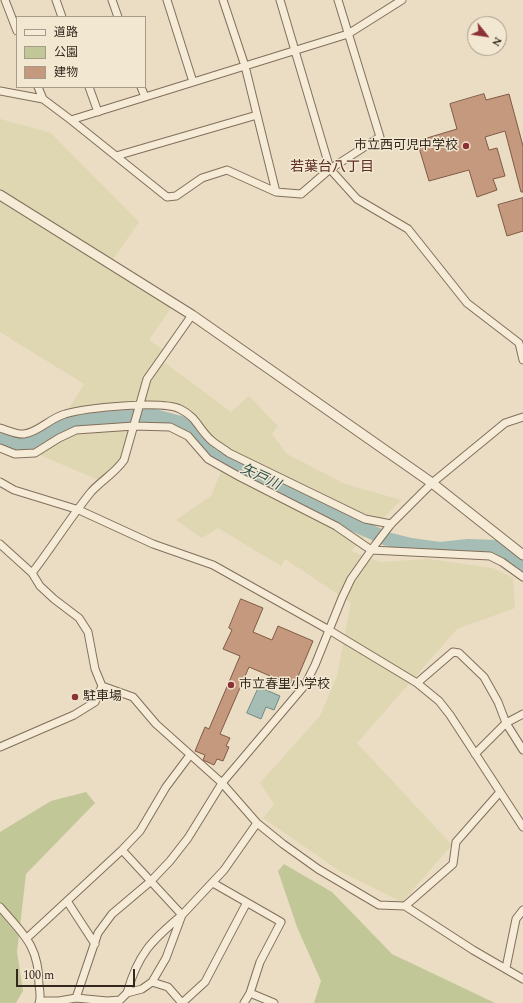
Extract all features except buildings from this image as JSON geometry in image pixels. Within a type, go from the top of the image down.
[{"type":"street","points":[[5,0],[16,28]]},
{"type":"street","points":[[56,0],[62,16]]},
{"type":"street","points":[[112,0],[118,16]]},
{"type":"street","points":[[167,0],[193,82]]},
{"type":"street","points":[[223,0],[245,66],[276,192]]},
{"type":"street","points":[[280,0],[330,169],[357,199],[408,229],[467,303],[519,343],[523,360]]},
{"type":"street","points":[[0,91],[43,99],[72,120],[167,197],[176,196],[202,178],[227,170],[276,192],[301,194],[330,169],[380,137],[338,0]]},
{"type":"street","points":[[72,120],[348,34],[394,2],[402,0]]},
{"type":"street","points":[[38,88],[43,99]]},
{"type":"street","points":[[89,88],[98,112]]},
{"type":"street","points":[[141,88],[145,97]]},
{"type":"street","points":[[116,156],[257,115]]},
{"type":"street","points":[[0,195],[192,315],[432,483],[523,555]]},
{"type":"street","points":[[32,573],[101,481],[117,470],[124,460],[147,380],[192,315]]},
{"type":"street","points":[[0,428],[23,434],[34,431],[63,414],[80,410],[140,406],[164,406],[178,408],[193,416],[211,440],[229,453],[365,519],[392,524]]},
{"type":"street","points":[[76,998],[98,933],[112,914],[151,881],[170,861],[188,838],[222,783],[305,685],[352,579],[373,548],[392,524],[432,483],[504,423],[523,417]]},
{"type":"street","points":[[0,448],[15,454],[35,453],[59,438],[76,430],[134,426],[170,427],[188,436],[208,459],[240,478],[336,526],[373,548],[415,554],[440,553],[490,556],[502,562],[523,578]]},
{"type":"street","points":[[2,485],[79,510],[153,544],[214,565],[329,630],[417,683],[439,701],[523,827]]},
{"type":"street","points":[[0,544],[32,573],[40,586],[79,618],[88,632],[95,669],[102,686],[95,702],[74,715],[0,747]]},
{"type":"street","points":[[417,683],[453,652],[459,652],[484,677],[498,702],[506,723],[523,750]]},
{"type":"street","points":[[102,686],[133,697],[156,724],[222,783],[257,823],[282,844],[318,869],[379,905],[405,906],[473,950],[523,979]]},
{"type":"street","points":[[475,754],[506,723],[523,714]]},
{"type":"street","points":[[27,938],[122,850],[140,831],[166,787],[190,755]]},
{"type":"street","points":[[405,906],[453,864],[456,842],[500,792]]},
{"type":"street","points":[[127,994],[133,973],[142,955],[157,937],[182,915],[213,884],[257,823]]},
{"type":"street","points":[[122,850],[182,915]]},
{"type":"street","points":[[213,884],[280,922],[260,962],[250,993],[244,1003]]},
{"type":"street","points":[[67,901],[95,944]]},
{"type":"street","points":[[152,982],[168,987],[182,1003],[205,982],[246,904]]},
{"type":"street","points":[[0,908],[27,938],[36,955],[39,969],[39,1002],[76,998],[107,1002],[120,1000],[127,994],[142,989],[152,982],[166,958],[182,915]]},
{"type":"street","points":[[506,968],[516,919],[523,910]]},
{"type":"street","points":[[250,993],[274,1003]]},
{"type":"shaded area","points":[[0,119],[51,133],[139,222],[107,268],[171,308],[149,340],[163,350],[157,357],[231,412],[249,396],[278,426],[272,434],[287,454],[345,484],[401,500],[351,551],[380,562],[428,559],[493,568],[513,578],[515,608],[457,629],[357,743],[452,845],[402,902],[341,872],[263,818],[274,804],[260,783],[320,716],[337,676],[351,603],[285,559],[281,566],[218,528],[202,538],[176,520],[211,496],[229,453],[178,408],[140,406],[124,460],[101,481],[40,455],[84,384],[0,332]]},
{"type":"green space","points":[[86,792],[95,803],[26,874],[17,952],[23,991],[16,1003],[0,1003],[0,832],[51,801]]},
{"type":"green space","points":[[284,864],[332,892],[392,954],[495,1003],[314,1003],[321,981],[297,927],[278,871]]},
{"type":"water","points":[[259,687],[280,696],[274,710],[266,707],[261,719],[247,713]]},
{"type":"waterway","name":"矢戸川","points":[[0,440],[12,444],[30,444],[67,422],[151,415],[181,423],[195,435],[211,455],[342,519],[387,539],[411,545],[440,549],[468,546],[498,547],[523,570]]},
{"type":"place","name":"市立西可児中学校","points":[[466,146]]},
{"type":"place","name":"市立春里小学校","points":[[231,685]]},
{"type":"place","name":"駐車場","points":[[75,697]]},
{"type":"district","name":"若葉台八丁目","points":[[332,168]]}]
